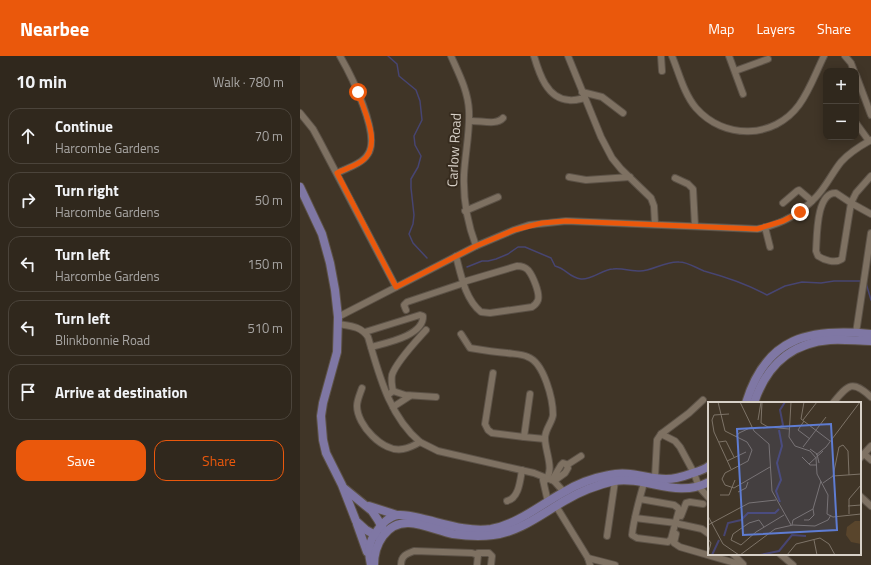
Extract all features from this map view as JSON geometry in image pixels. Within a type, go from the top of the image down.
[{"type":"main road","points":[[300,188],[316,219],[324,240],[335,290],[338,320],[337,352],[323,403],[321,426],[326,452],[342,485],[371,565]]},
{"type":"main road","points":[[746,402],[753,383],[765,362],[789,344],[814,334],[836,332],[871,334]]},
{"type":"main road","points":[[754,402],[764,379],[775,365],[789,353],[817,342],[838,340],[871,341]]},
{"type":"main road","points":[[362,503],[397,515],[413,516],[458,528],[492,529],[511,522],[564,492],[596,478],[618,473],[674,478],[708,468]]},
{"type":"main road","points":[[368,555],[370,543],[380,535],[396,526],[408,523],[454,534],[471,536],[494,535],[528,523],[579,493],[597,485],[615,481],[635,481],[680,489],[700,487],[708,483]]},
{"type":"main road","points":[[342,485],[353,497],[376,515],[381,525],[374,565]]},
{"type":"main road","points":[[381,525],[397,515]]},
{"type":"main road","points":[[356,521],[366,530],[380,535]]},
{"type":"street","points":[[337,173],[362,161],[370,152],[372,144],[371,132],[358,92],[340,56]]},
{"type":"street","name":"Carlow Road","points":[[451,56],[468,98],[469,121],[464,175],[465,211],[476,246]]},
{"type":"street","points":[[534,56],[543,81],[558,97],[567,100],[584,95],[602,97],[623,113]]},
{"type":"street","points":[[568,56],[601,137],[612,158],[651,198],[654,206],[655,224]]},
{"type":"street","points":[[661,56],[662,71]]},
{"type":"street","points":[[672,56],[687,94],[705,118],[727,129],[755,132],[770,128],[781,122],[798,106],[805,96],[824,56]]},
{"type":"street","points":[[729,56],[743,94]]},
{"type":"street","points":[[845,56],[853,68]]},
{"type":"street","points":[[735,71],[768,59]]},
{"type":"street","points":[[859,83],[871,113]]},
{"type":"street","points":[[300,114],[313,129],[396,287]]},
{"type":"street","points":[[469,121],[496,123],[501,121],[503,118]]},
{"type":"street","points":[[338,320],[396,287],[476,246],[514,230],[542,223],[566,221],[757,229],[765,228],[800,212],[817,197],[840,163],[857,148],[870,140],[859,127]]},
{"type":"street","points":[[871,176],[856,193],[852,203],[842,259],[837,261],[820,258],[816,254],[819,216],[822,205],[830,194],[834,192],[837,193],[852,203],[871,214]]},
{"type":"street","points":[[569,177],[586,180],[630,177]]},
{"type":"street","points":[[675,178],[688,184],[693,189],[695,226]]},
{"type":"street","points":[[783,203],[799,190],[812,201]]},
{"type":"street","points":[[465,211],[498,197]]},
{"type":"street","points":[[765,228],[770,247]]},
{"type":"street","points":[[856,333],[871,233]]},
{"type":"street","points":[[406,310],[404,305],[407,302],[463,282],[517,266],[521,266],[530,273],[538,291],[538,301],[532,307],[485,313],[481,312],[473,304],[463,282],[456,256]]},
{"type":"street","points":[[365,332],[420,315],[423,316],[423,321],[412,334],[371,347]]},
{"type":"street","points":[[338,320],[360,328],[365,332],[392,407],[404,426],[420,442],[438,451],[522,470],[548,480],[564,492]]},
{"type":"street","points":[[393,390],[392,374],[416,340],[426,330]]},
{"type":"street","points":[[461,334],[470,348],[528,357],[536,364],[546,380],[552,408],[552,419],[545,439],[549,466],[548,502]]},
{"type":"street","points":[[493,373],[485,424],[486,428],[492,433],[545,439]]},
{"type":"street","points":[[834,402],[850,386],[861,388],[871,397]]},
{"type":"street","points":[[362,388],[357,406],[359,416],[369,432],[379,442],[392,449],[402,450],[420,442]]},
{"type":"street","points":[[388,394],[393,390]]},
{"type":"street","points":[[393,390],[400,394],[410,396],[436,398]]},
{"type":"street","points":[[524,437],[530,394]]},
{"type":"street","points":[[392,407],[410,396]]},
{"type":"street","points":[[655,477],[656,443],[661,434],[703,400]]},
{"type":"street","points":[[661,434],[678,444],[700,487],[708,497]]},
{"type":"street","points":[[871,446],[862,456],[871,460]]},
{"type":"street","points":[[548,480],[560,465],[567,465],[581,456]]},
{"type":"street","points":[[507,501],[512,500],[517,494],[522,470]]},
{"type":"street","points":[[607,536],[615,481]]},
{"type":"street","points":[[644,483],[635,518],[633,536],[666,543],[671,539],[686,503],[690,502],[702,504]]},
{"type":"street","points":[[861,497],[871,506]]},
{"type":"street","points":[[640,499],[677,506],[679,510],[674,542],[675,545],[708,555]]},
{"type":"street","points":[[556,506],[588,558],[590,565]]},
{"type":"street","points":[[635,518],[702,529],[708,533]]},
{"type":"street","points":[[401,565],[401,559],[405,554],[414,551],[472,553],[478,555]]},
{"type":"street","points":[[477,565],[478,553],[482,552],[491,554],[492,565]]},
{"type":"street","points":[[708,555],[743,565]]},
{"type":"street","points":[[734,555],[743,565]]},
{"type":"street","points":[[781,555],[793,565]]},
{"type":"street","points":[[588,558],[615,565]]},
{"type":"waterway","points":[[388,56],[397,64],[399,76],[416,90],[420,101],[422,120],[414,136],[415,145],[421,156],[418,167],[411,179],[414,215],[413,224],[409,234],[413,243],[427,258]]},
{"type":"waterway","points":[[467,267],[482,261],[496,259],[508,254],[518,247],[525,247],[551,258],[555,266],[559,267],[573,277],[581,279],[589,278],[609,269],[645,271],[669,263],[679,262],[686,263],[704,271],[736,281],[767,295],[785,286],[802,282],[821,283],[834,281],[861,281]]},
{"type":"waterway","points":[[866,283],[871,300]]},
{"type":"route","points":[[358,92],[371,132],[372,144],[370,152],[362,161],[337,173],[396,287],[476,246],[529,225],[566,221],[757,229],[765,228],[783,221],[800,212]]}]
